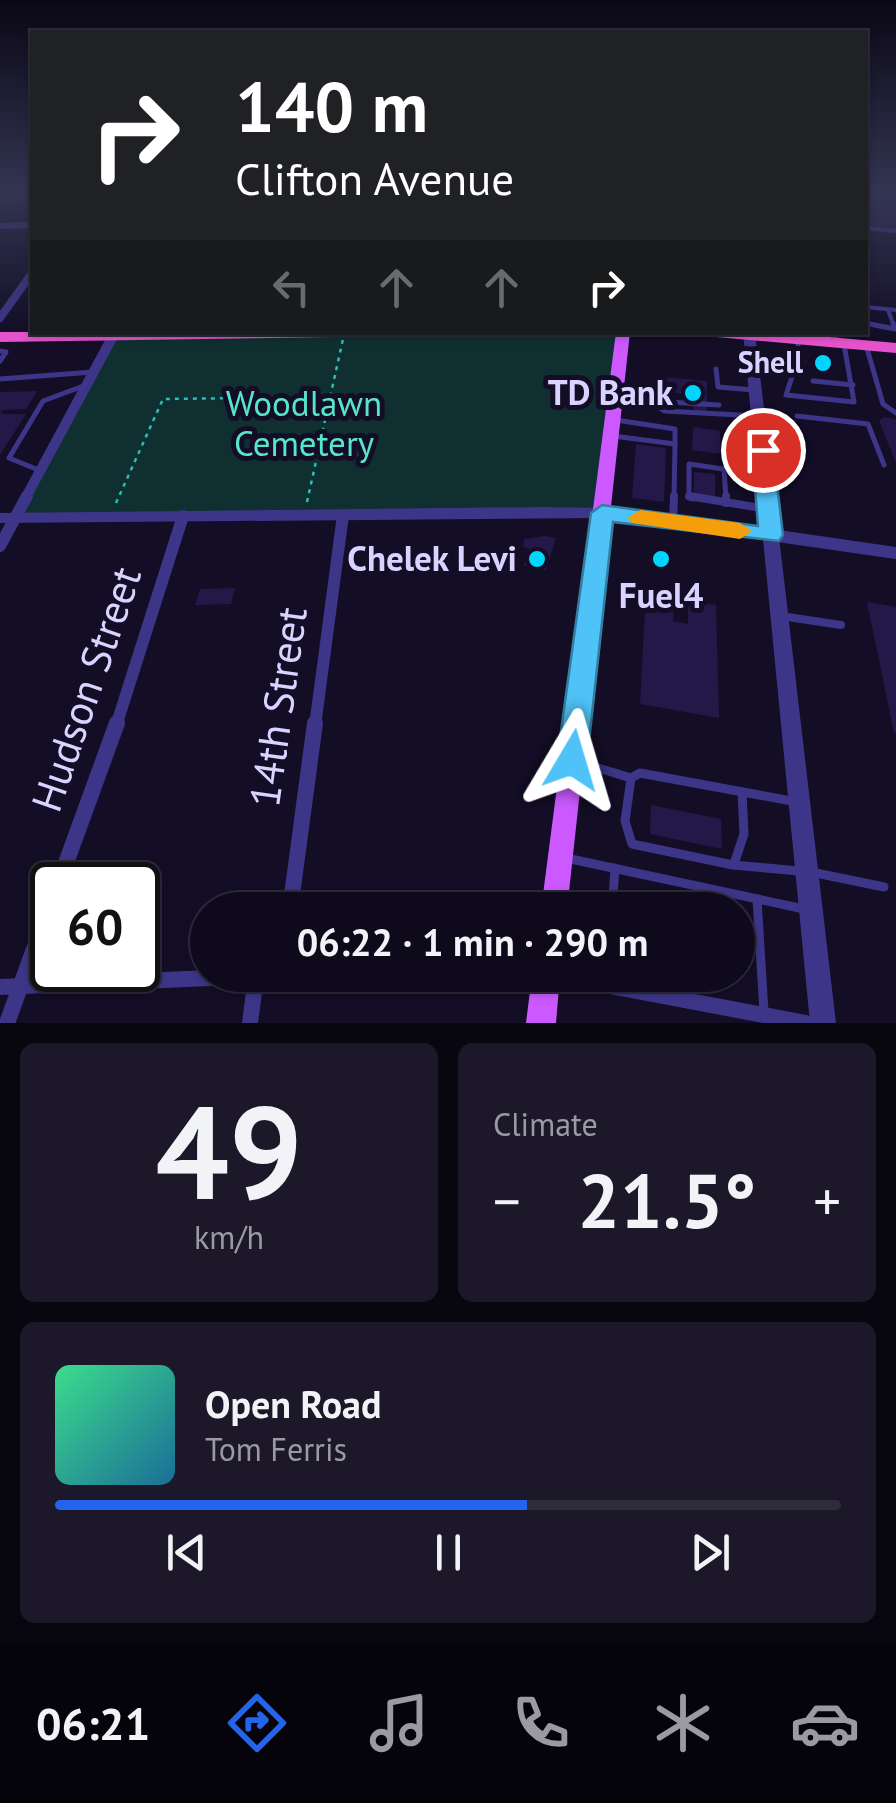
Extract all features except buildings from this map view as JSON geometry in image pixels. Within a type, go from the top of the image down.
[{"type":"highway","points":[[0,336],[57,335]]},
{"type":"highway","points":[[768,335],[838,339],[896,348]]},
{"type":"main road","points":[[556,892],[623,335]]},
{"type":"main road","points":[[540,1023],[546,992]]},
{"type":"street","points":[[0,318],[4,306],[30,275]]},
{"type":"street","points":[[0,546],[8,518],[41,470],[113,335]]},
{"type":"street","points":[[749,335],[822,1023]]},
{"type":"street","points":[[8,518],[602,513],[896,553]]},
{"type":"street","name":"14th Street","points":[[292,892],[343,515]]},
{"type":"street","name":"Hudson Street","points":[[66,862],[118,720],[183,516]]},
{"type":"street","points":[[8,1023],[30,961]]},
{"type":"street","points":[[0,987],[190,979]]},
{"type":"street","points":[[250,1023],[254,992]]},
{"type":"street","points":[[669,992],[806,1023]]},
{"type":"lane","points":[[868,326],[895,329],[892,310]]},
{"type":"lane","points":[[796,338],[803,362],[786,395],[854,402],[853,385],[838,339]]},
{"type":"lane","points":[[866,345],[884,404],[896,413]]},
{"type":"lane","points":[[0,351],[6,352],[0,361]]},
{"type":"lane","points":[[716,370],[719,408]]},
{"type":"lane","points":[[0,379],[94,372]]},
{"type":"lane","points":[[792,378],[801,380]]},
{"type":"lane","points":[[813,381],[853,385]]},
{"type":"lane","points":[[41,470],[10,458],[43,401],[87,385]]},
{"type":"lane","points":[[718,386],[755,390]]},
{"type":"lane","points":[[616,399],[652,403],[676,400],[758,416]]},
{"type":"lane","points":[[652,403],[666,411],[710,416],[719,408]]},
{"type":"lane","points":[[797,416],[868,424],[884,465]]},
{"type":"lane","points":[[613,427],[674,444]]},
{"type":"lane","points":[[613,427],[676,429],[673,522]]},
{"type":"lane","points":[[765,475],[690,464],[689,498],[769,509]]},
{"type":"lane","points":[[724,469],[726,503]]},
{"type":"lane","points":[[780,616],[841,625]]},
{"type":"lane","points":[[572,760],[631,778],[650,774],[800,802]]},
{"type":"lane","points":[[631,778],[625,802],[626,834],[632,844],[733,865],[807,872],[884,887]]},
{"type":"lane","points":[[733,865],[744,834],[742,792]]},
{"type":"lane","points":[[560,856],[812,910]]},
{"type":"lane","points":[[613,892],[615,868]]},
{"type":"lane","points":[[758,898],[764,1012]]},
{"type":"path","points":[[304,515],[342,335]]},
{"type":"path","points":[[110,517],[163,399],[332,397]]},
{"type":"green space","name":"Woodlawn Cemetery","points":[[623,335],[602,513],[16,518],[113,336]]},
{"type":"slow traffic","points":[[640,518],[740,531]]},
{"type":"place","name":"Shell","points":[[823,363]]},
{"type":"place","name":"TD Bank","points":[[693,393]]},
{"type":"place","name":"Chelek Levi","points":[[537,559]]},
{"type":"place","name":"Fuel4","points":[[661,559]]},
{"type":"route","points":[[572,760],[602,513],[771,535],[763,450]]}]
